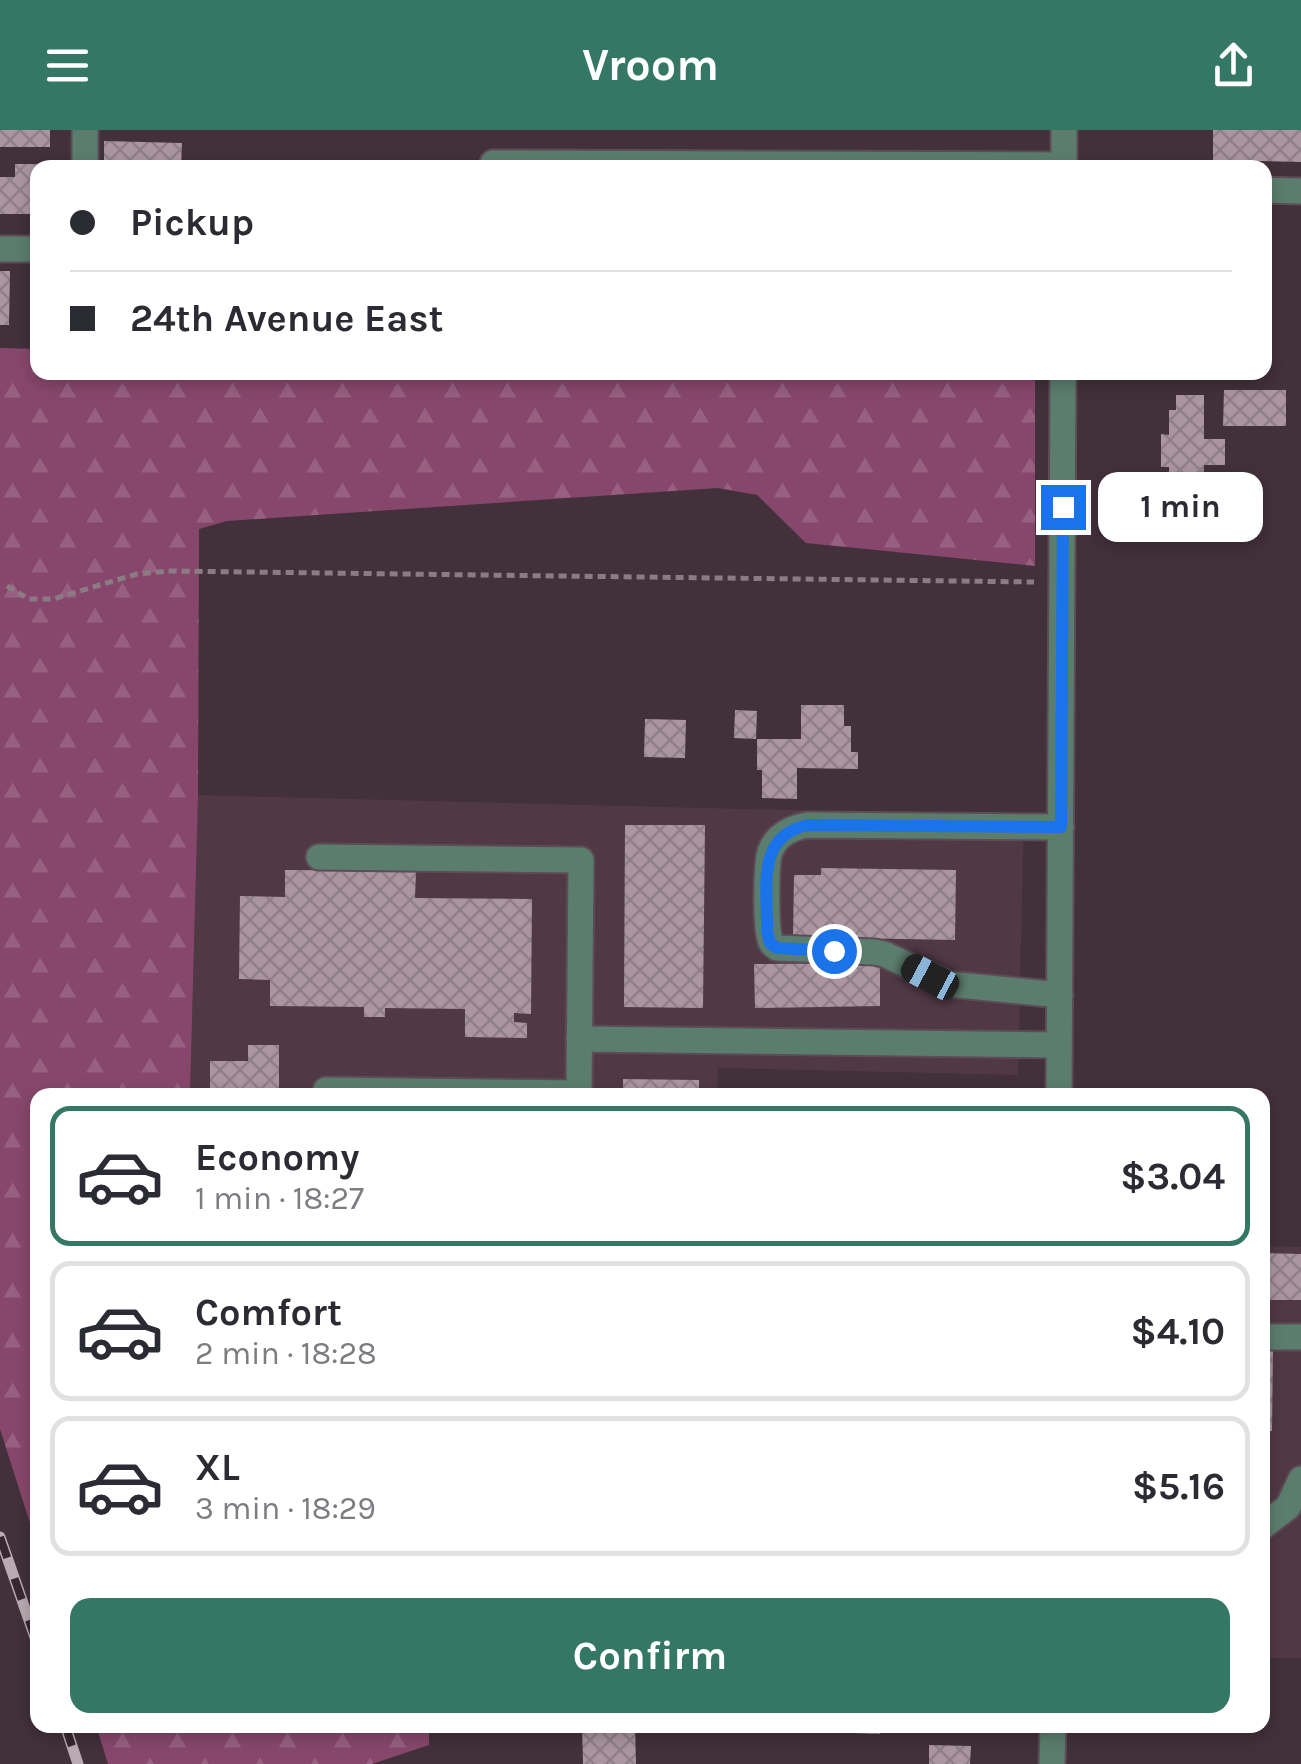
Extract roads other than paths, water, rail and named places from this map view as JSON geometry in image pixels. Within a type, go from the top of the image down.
[{"type":"street","points":[[85,130],[85,160]]},
{"type":"street","points":[[1064,130],[1064,160]]},
{"type":"street","points":[[1272,190],[1301,190]]},
{"type":"street","points":[[0,249],[30,249]]},
{"type":"street","points":[[1059,1088],[1064,380]]},
{"type":"street","points":[[1060,995],[948,984],[874,952],[777,948],[770,943],[767,931],[770,852],[782,834],[793,828],[1061,827]]},
{"type":"street","points":[[318,857],[582,860],[578,1088]]},
{"type":"street","points":[[579,1039],[1059,1044]]},
{"type":"street","points":[[1270,1337],[1301,1337]]},
{"type":"street","points":[[1270,1521],[1288,1507],[1301,1479]]},
{"type":"street","points":[[1052,1733],[1052,1764]]},
{"type":"railway","points":[[0,1537],[30,1623]]},
{"type":"railway","points":[[68,1733],[78,1764]]}]
